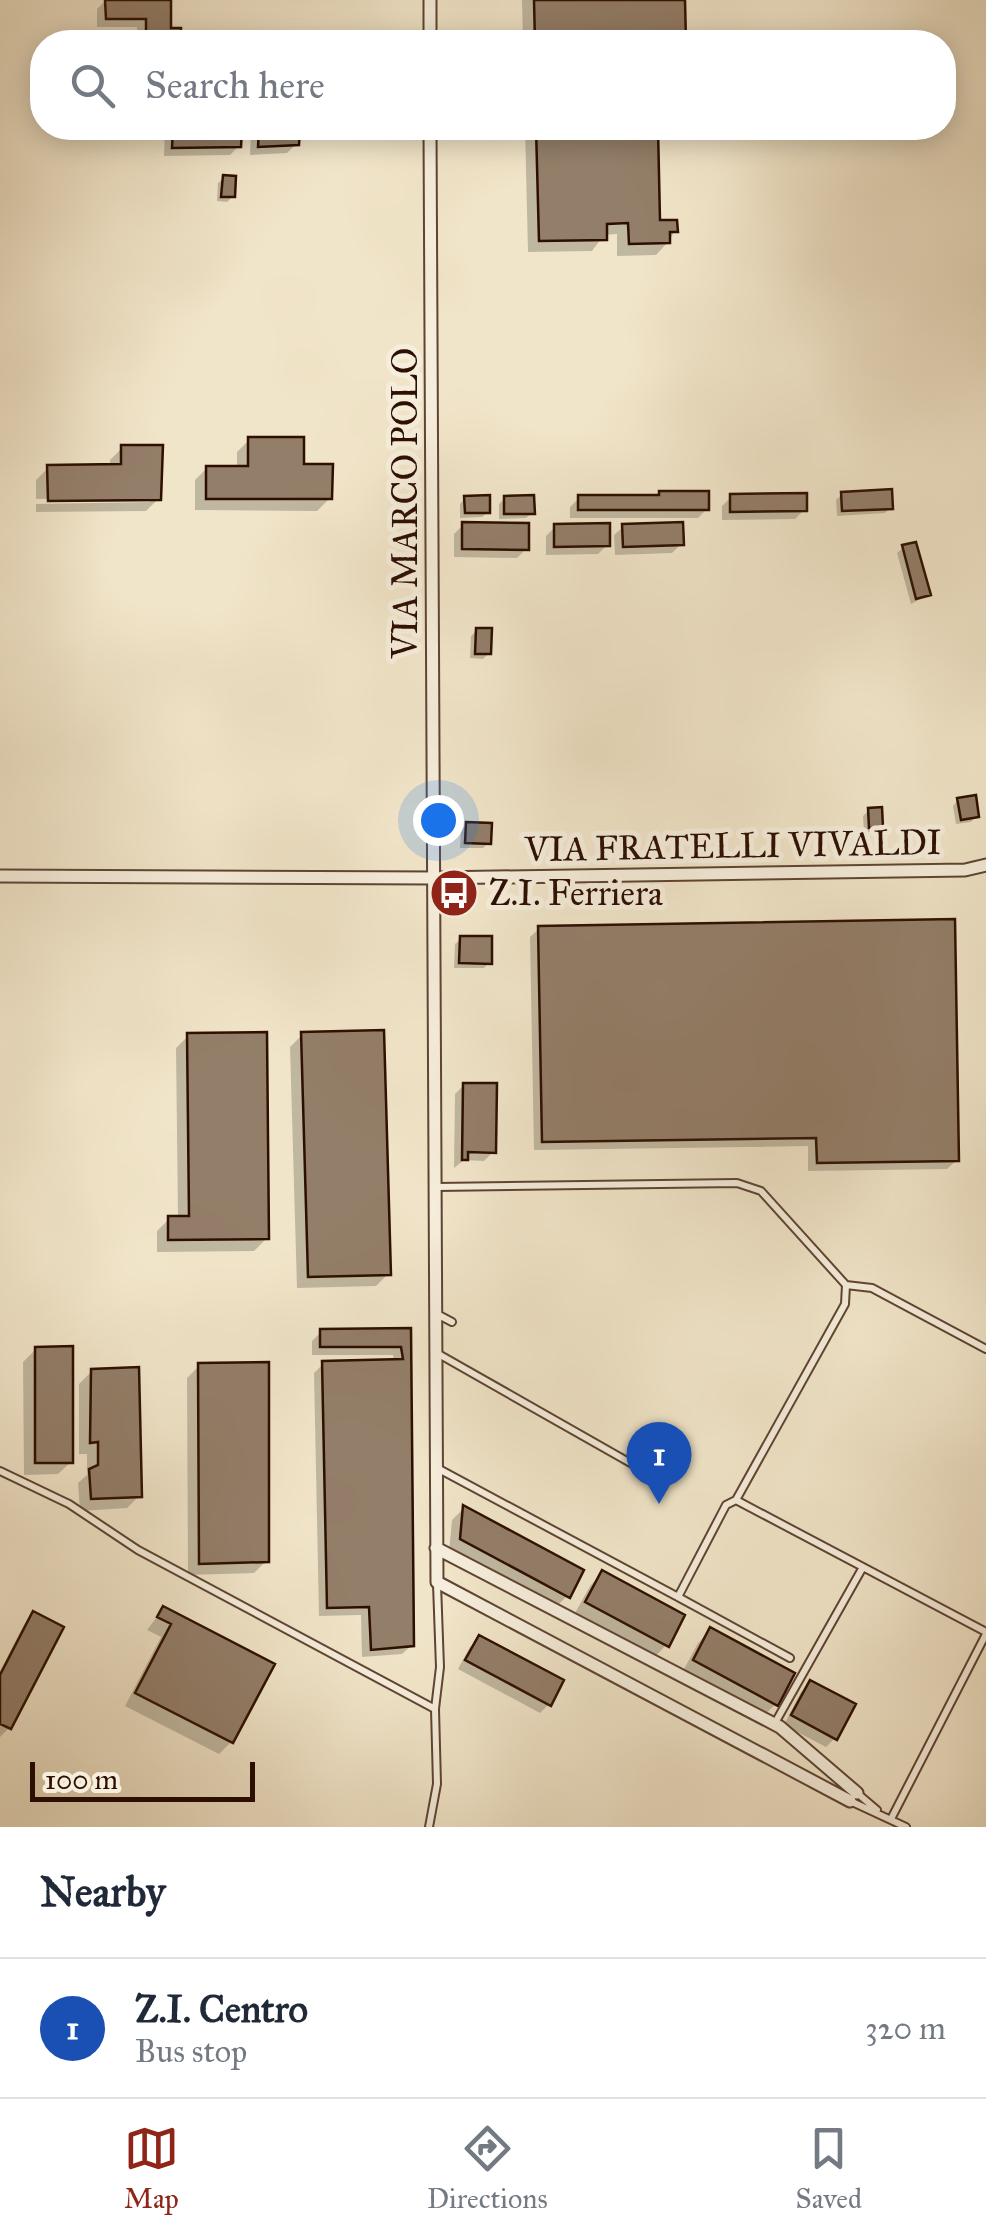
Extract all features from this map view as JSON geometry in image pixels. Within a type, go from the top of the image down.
[{"type":"street","points":[[430,0],[430,30]]},
{"type":"street","name":"VIA MARCO POLO","points":[[430,140],[437,1582]]},
{"type":"street","name":"VIA FRATELLI VIVALDI","points":[[0,876],[435,878],[965,870],[986,865]]},
{"type":"street","points":[[436,1548],[774,1724],[854,1797]]},
{"type":"street","points":[[437,1582],[854,1797]]},
{"type":"lane","points":[[434,1187],[737,1183],[761,1191],[846,1285],[872,1288],[986,1350]]},
{"type":"lane","points":[[678,1597],[726,1505],[736,1500],[845,1304],[846,1285]]},
{"type":"lane","points":[[434,1312],[452,1322]]},
{"type":"lane","points":[[434,1352],[640,1469]]},
{"type":"lane","points":[[434,1466],[790,1658]]},
{"type":"lane","points":[[0,1471],[68,1504],[138,1550],[436,1708]]},
{"type":"lane","points":[[736,1500],[986,1633],[891,1819]]},
{"type":"lane","points":[[774,1724],[863,1567]]},
{"type":"lane","points":[[429,1827],[437,1784],[437,1582]]},
{"type":"lane","points":[[854,1797],[906,1827]]},
{"type":"building","points":[[105,0],[171,0],[171,28],[181,30],[146,30],[146,19],[106,19]]},
{"type":"building","points":[[534,0],[685,0],[686,30],[535,30]]},
{"type":"building","points":[[172,140],[241,140],[241,147],[172,148]]},
{"type":"building","points":[[258,140],[299,140],[299,145],[258,147]]},
{"type":"building","points":[[536,140],[658,140],[660,220],[677,220],[678,232],[670,232],[670,243],[629,244],[628,223],[607,224],[607,240],[539,241]]},
{"type":"building","points":[[223,175],[236,176],[235,197],[221,197]]},
{"type":"building","points":[[248,437],[304,437],[304,464],[333,464],[332,499],[206,499],[206,466],[248,466]]},
{"type":"building","points":[[121,445],[163,445],[161,500],[48,501],[47,465],[121,464]]},
{"type":"building","points":[[892,489],[893,509],[842,511],[841,492]]},
{"type":"building","points":[[659,491],[709,491],[709,510],[578,510],[578,495],[659,495]]},
{"type":"building","points":[[807,493],[807,511],[730,512],[730,494]]},
{"type":"building","points":[[490,495],[490,513],[465,513],[464,496]]},
{"type":"building","points":[[534,495],[535,514],[504,514],[504,496]]},
{"type":"building","points":[[462,522],[529,523],[529,550],[462,549]]},
{"type":"building","points":[[683,522],[684,545],[623,547],[622,524]]},
{"type":"building","points":[[610,523],[610,546],[554,547],[554,524]]},
{"type":"building","points":[[916,542],[931,595],[916,599],[902,545]]},
{"type":"building","points":[[476,628],[492,628],[491,654],[475,654]]},
{"type":"building","points":[[976,795],[979,817],[961,820],[957,798]]},
{"type":"building","points":[[882,807],[883,827],[869,828],[868,808]]},
{"type":"building","points":[[466,822],[492,823],[491,844],[465,843]]},
{"type":"building","points":[[955,919],[959,1161],[817,1163],[816,1138],[542,1142],[538,926]]},
{"type":"building","points":[[460,936],[492,936],[492,964],[459,963]]},
{"type":"building","points":[[384,1030],[391,1275],[308,1277],[301,1032]]},
{"type":"building","points":[[267,1032],[269,1239],[168,1240],[168,1216],[189,1216],[187,1033]]},
{"type":"building","points":[[463,1083],[497,1083],[496,1153],[468,1152],[468,1160],[462,1160]]},
{"type":"building","points":[[411,1328],[414,1646],[371,1650],[369,1607],[327,1608],[322,1361],[403,1359],[401,1347],[320,1347],[320,1329]]},
{"type":"building","points":[[73,1346],[73,1463],[35,1463],[35,1347]]},
{"type":"building","points":[[269,1362],[269,1562],[199,1564],[198,1363]]},
{"type":"building","points":[[139,1367],[142,1497],[91,1499],[89,1469],[98,1465],[98,1442],[90,1443],[91,1369]]},
{"type":"building","points":[[463,1505],[584,1570],[570,1598],[460,1539]]},
{"type":"building","points":[[602,1570],[685,1615],[669,1647],[585,1602]]},
{"type":"building","points":[[163,1606],[275,1664],[233,1743],[135,1693],[171,1624],[157,1617]]},
{"type":"building","points":[[33,1611],[64,1627],[11,1729],[0,1724],[0,1675]]},
{"type":"building","points":[[710,1627],[795,1673],[778,1706],[693,1660]]},
{"type":"building","points":[[479,1635],[564,1680],[551,1706],[465,1660]]},
{"type":"building","points":[[810,1680],[856,1704],[837,1740],[791,1715]]},
{"type":"place","name":"Z.I. Ferriera","points":[[454,893]]},
{"type":"place","name":"Z.I. Centro","points":[[659,1504]]}]
